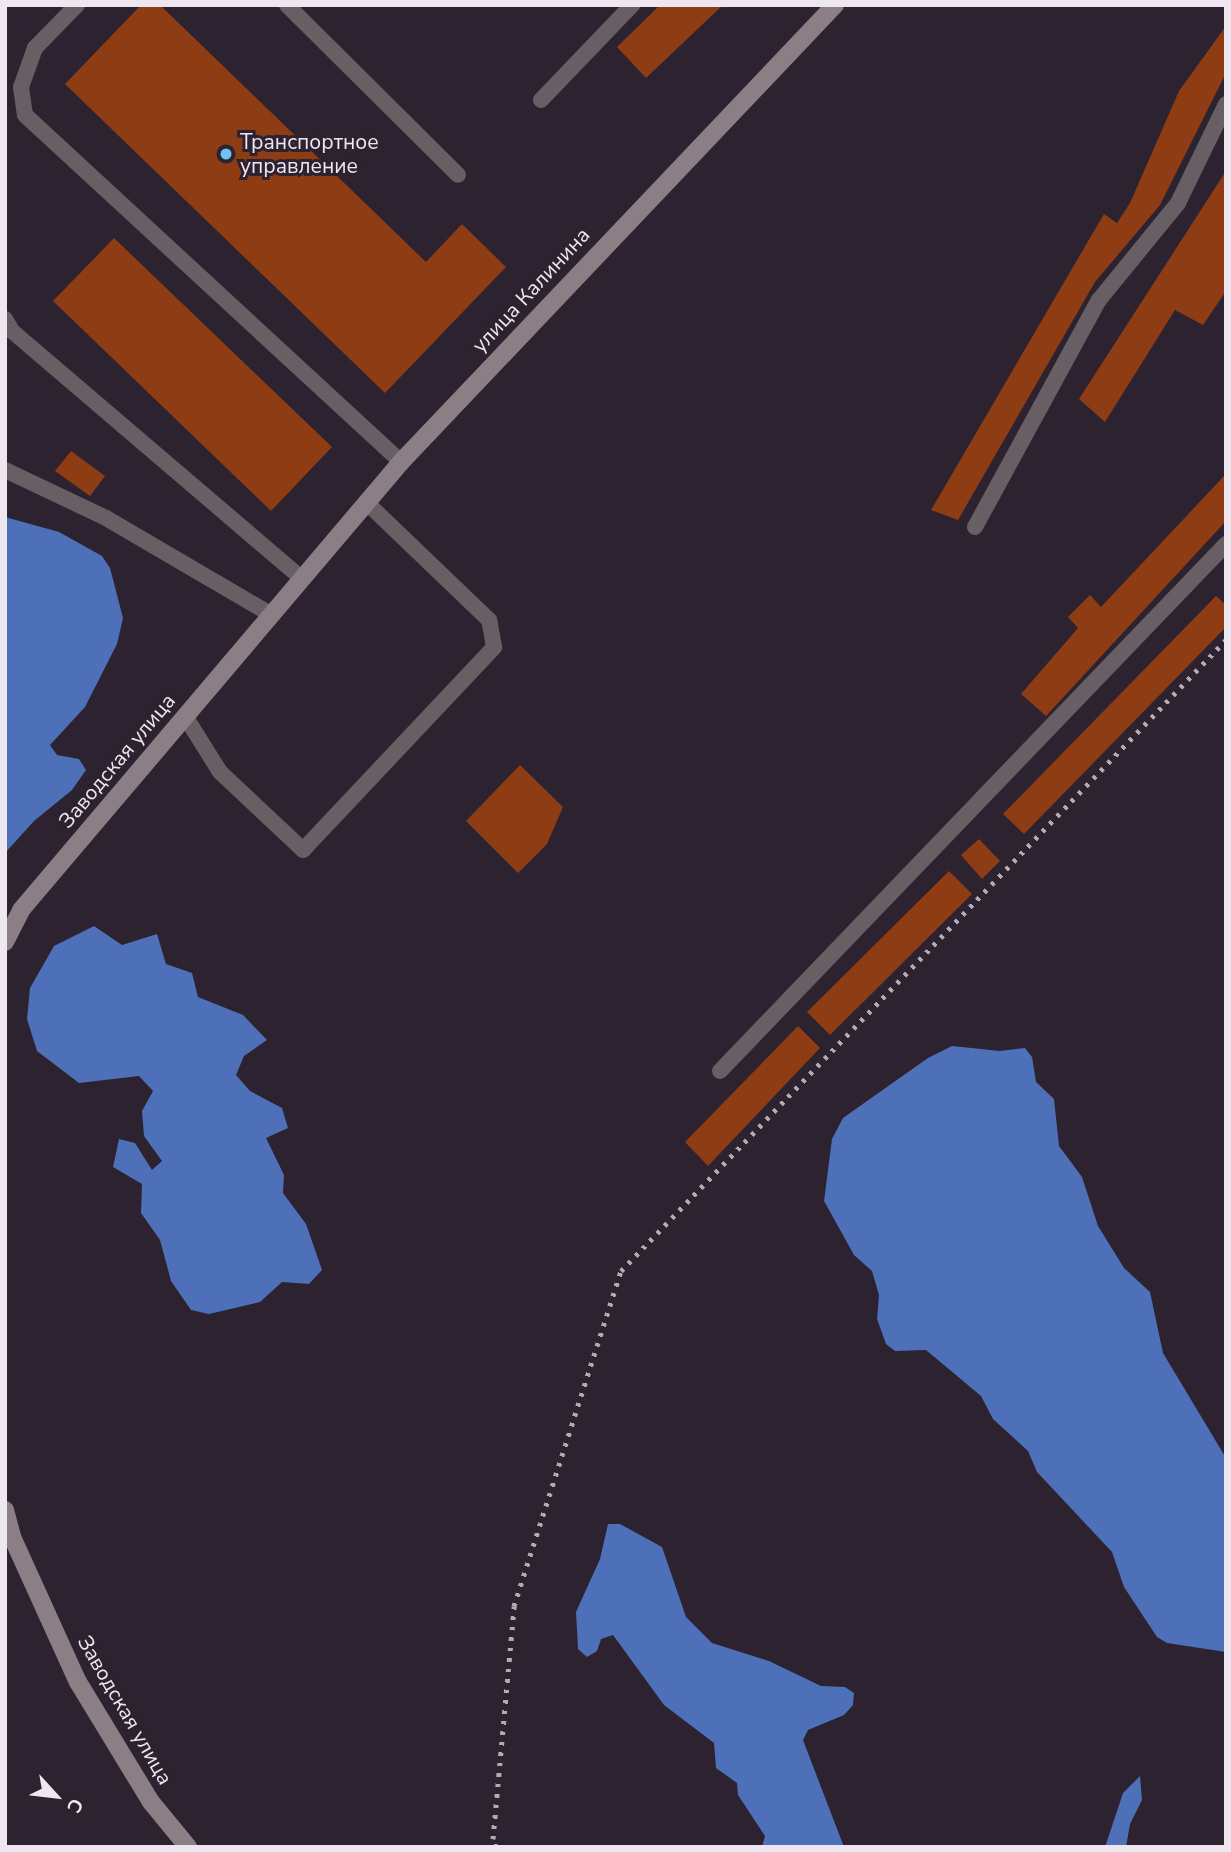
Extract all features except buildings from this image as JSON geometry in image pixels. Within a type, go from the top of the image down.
[{"type":"street","name":"улица Калинина","points":[[270,614],[401,462],[835,5]]},
{"type":"street","name":"Заводская улица","points":[[5,942],[21,911],[270,614]]},
{"type":"street","name":"Заводская улица","points":[[5,1510],[13,1539],[78,1682],[151,1802],[188,1847]]},
{"type":"lane","points":[[77,5],[35,48],[21,87],[25,115],[401,462]]},
{"type":"lane","points":[[287,5],[458,175]]},
{"type":"lane","points":[[541,100],[632,5]]},
{"type":"lane","points":[[975,527],[1099,300],[1178,203],[1226,104]]},
{"type":"lane","points":[[5,319],[12,331],[301,578]]},
{"type":"lane","points":[[5,470],[106,518],[270,614]]},
{"type":"lane","points":[[185,716],[220,772],[303,850],[494,647],[489,620],[366,502]]},
{"type":"lane","points":[[720,1071],[1226,544]]},
{"type":"water","points":[[5,517],[59,532],[102,556],[110,568],[123,618],[117,644],[85,707],[50,745],[57,755],[79,759],[86,770],[72,790],[34,821],[5,853]]},
{"type":"water","points":[[94,926],[122,945],[157,934],[166,964],[192,973],[198,997],[243,1015],[267,1040],[244,1056],[236,1075],[250,1091],[282,1108],[288,1128],[266,1138],[284,1175],[283,1193],[306,1224],[322,1270],[309,1284],[282,1282],[260,1302],[209,1314],[191,1310],[171,1281],[160,1240],[141,1213],[142,1184],[113,1167],[119,1139],[135,1143],[152,1170],[162,1161],[144,1136],[142,1111],[153,1091],[139,1076],[79,1083],[37,1051],[27,1019],[30,988],[54,946]]},
{"type":"water","points":[[952,1046],[1000,1051],[1025,1048],[1032,1057],[1036,1082],[1054,1099],[1059,1146],[1082,1177],[1098,1226],[1124,1268],[1150,1292],[1163,1353],[1226,1458],[1226,1652],[1167,1643],[1157,1637],[1124,1587],[1112,1552],[1037,1472],[1028,1451],[993,1419],[981,1396],[926,1350],[895,1351],[886,1344],[877,1319],[879,1295],[872,1271],[854,1255],[824,1201],[832,1139],[843,1118],[928,1058]]},
{"type":"water","points":[[608,1524],[620,1524],[662,1547],[686,1617],[712,1643],[769,1661],[821,1686],[845,1687],[854,1693],[853,1705],[844,1715],[808,1730],[803,1740],[844,1847],[762,1847],[765,1836],[738,1795],[737,1783],[716,1768],[714,1743],[664,1705],[613,1635],[601,1639],[597,1651],[587,1657],[578,1649],[576,1612],[600,1559]]},
{"type":"water","points":[[1140,1776],[1142,1800],[1130,1824],[1126,1847],[1105,1847],[1123,1793]]},
{"type":"railway","points":[[496,1847],[493,1839],[514,1606],[621,1271],[1226,640]]},
{"type":"place","name":"Транспортное управление","points":[[226,154]]}]
